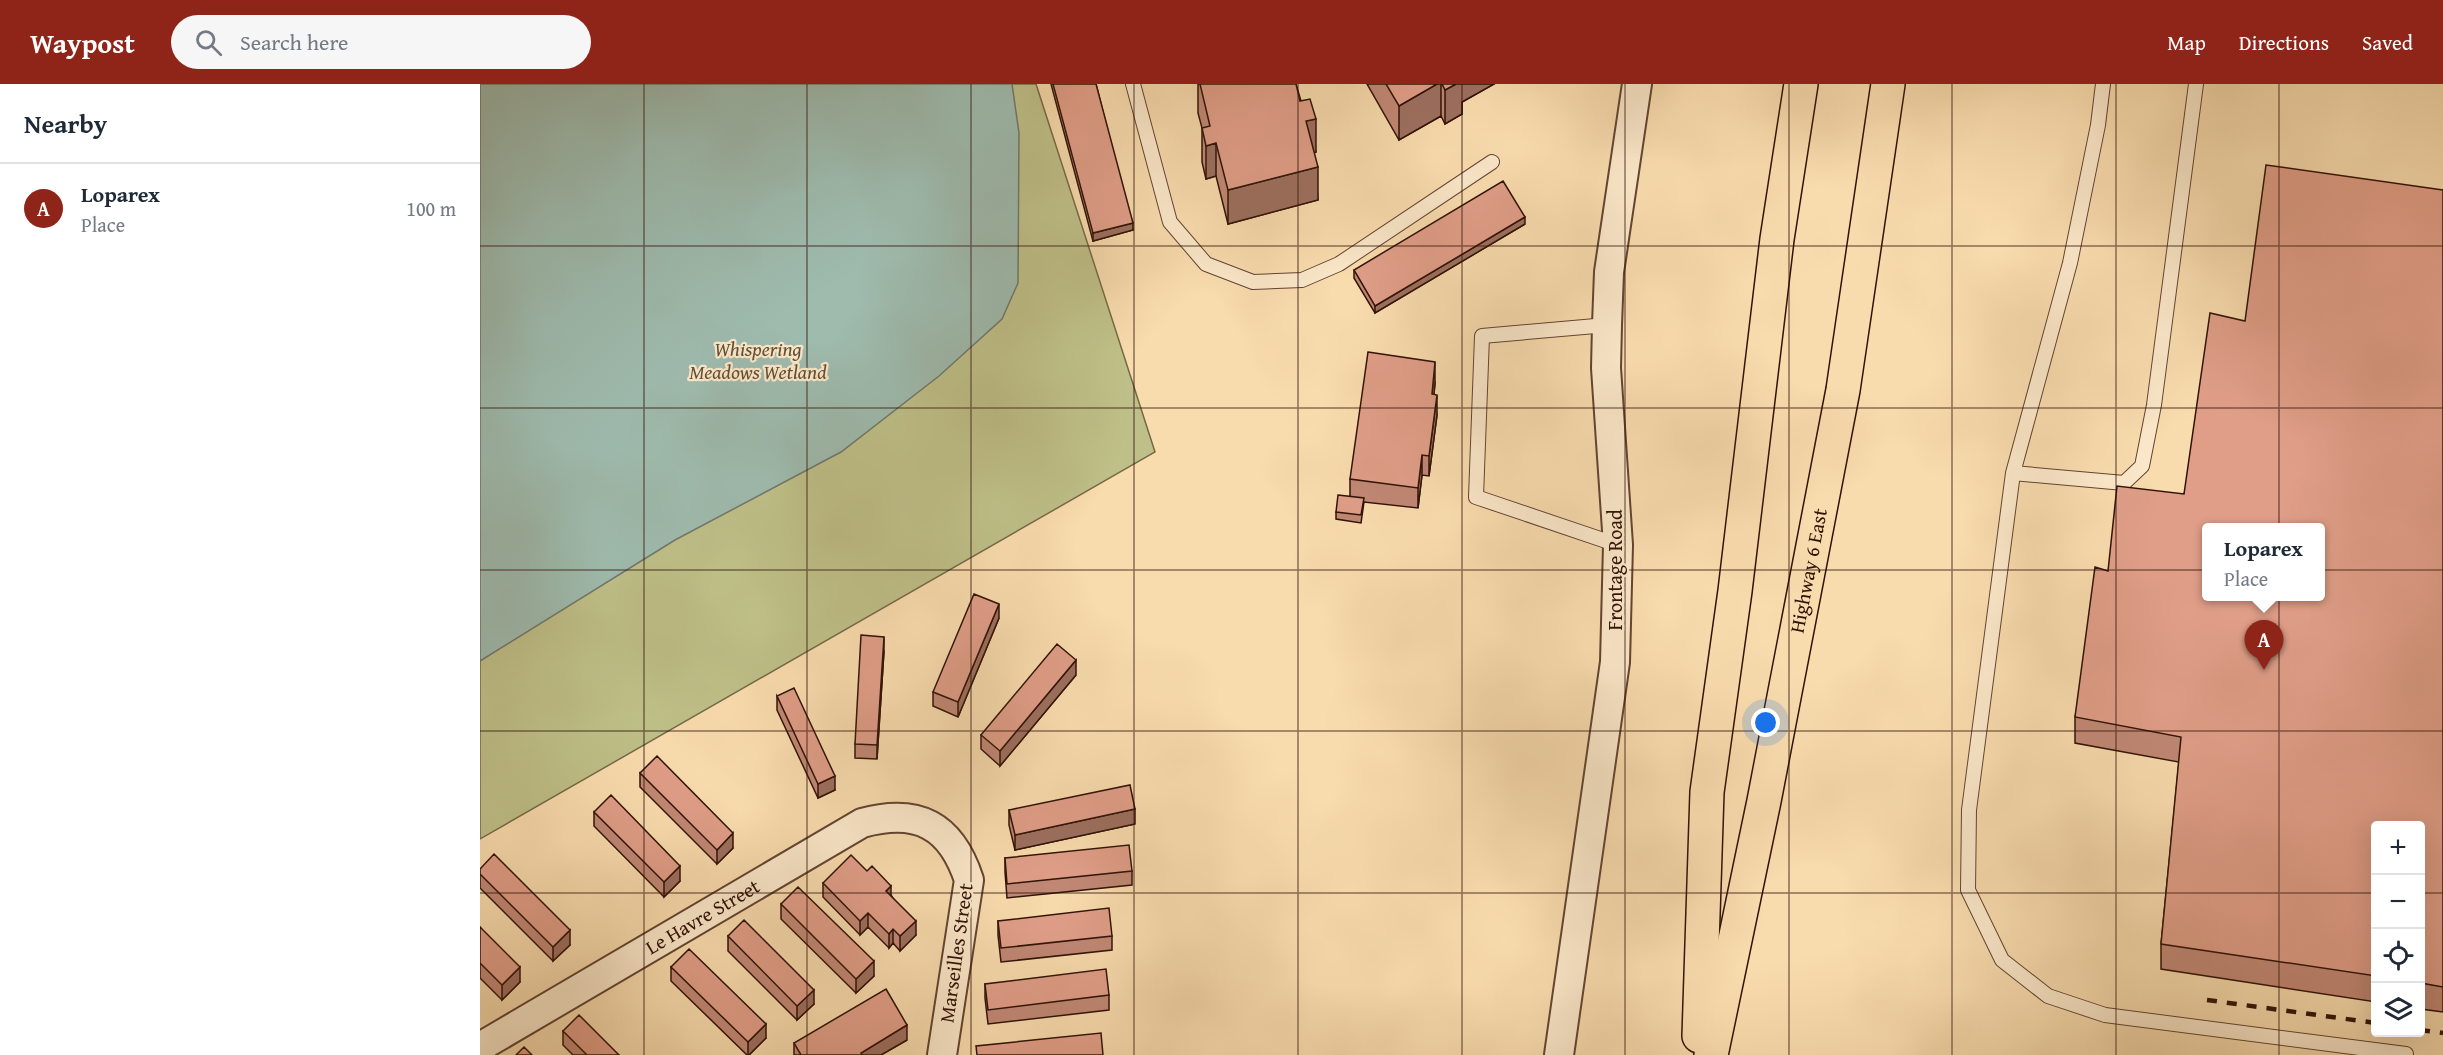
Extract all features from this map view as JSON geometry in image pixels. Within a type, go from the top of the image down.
[{"type":"main road","points":[[1699,1055],[1707,792],[1735,591],[1777,239],[1801,84]]},
{"type":"main road","name":"Highway 6 East","points":[[1711,1055],[1764,801],[1844,390],[1888,84]]},
{"type":"street","name":"Frontage Road","points":[[1559,1055],[1616,662],[1618,545],[1606,368],[1607,325],[1609,272],[1636,84]]},
{"type":"street","name":"Le Havre Street","points":[[480,1047],[862,823],[886,817],[910,818],[933,828]]},
{"type":"street","name":"Marseilles Street","points":[[933,828],[947,837],[962,860],[969,880],[942,1055]]},
{"type":"lane","points":[[1133,84],[1170,222],[1206,264],[1253,282],[1302,280],[1339,264],[1492,162]]},
{"type":"lane","points":[[2103,84],[2098,125],[2070,263],[2013,473],[1969,810],[1968,890],[2002,960],[2048,996],[2105,1015],[2406,1054]]},
{"type":"lane","points":[[2013,473],[2124,483],[2142,466],[2154,405],[2196,84]]},
{"type":"lane","points":[[1607,325],[1482,336],[1476,497],[1618,545]]},
{"type":"green space","name":"Whispering Meadows Wetland","points":[[480,84],[1036,84],[1155,452],[480,839]]},
{"type":"shaded area","name":"Whispering Meadows Wetland","points":[[480,84],[1012,84],[1019,133],[1018,283],[1002,319],[939,376],[841,452],[675,540],[480,661]]},
{"type":"building","points":[[1053,84],[1096,84],[1133,223],[1093,233]]},
{"type":"building","points":[[1200,84],[1296,84],[1300,101],[1310,99],[1316,119],[1306,121],[1318,167],[1228,190],[1216,143],[1206,146],[1202,128],[1210,126]]},
{"type":"building","points":[[1386,84],[1437,84],[1399,106]]},
{"type":"building","points":[[1442,84],[1456,84],[1445,90]]},
{"type":"building","points":[[2266,165],[2443,190],[2443,987],[2425,984],[2425,821],[2371,821],[2371,975],[2161,944],[2181,737],[2075,717],[2095,567],[2108,571],[2117,486],[2184,494],[2210,313],[2245,321]]},
{"type":"building","points":[[1503,181],[1525,217],[1375,306],[1354,270]]},
{"type":"building","points":[[1368,352],[1435,362],[1432,394],[1437,395],[1429,456],[1422,455],[1418,488],[1350,479]]},
{"type":"building","points":[[1338,495],[1364,498],[1361,515],[1336,512]]},
{"type":"building","points":[[974,594],[999,604],[958,702],[933,692]]},
{"type":"building","points":[[861,635],[884,637],[877,745],[855,744]]},
{"type":"building","points":[[1057,644],[1076,660],[1000,751],[981,735]]},
{"type":"building","points":[[794,688],[835,776],[818,784],[777,696]]},
{"type":"building","points":[[657,756],[733,833],[717,850],[640,773]]},
{"type":"building","points":[[1130,785],[1135,809],[1015,835],[1009,810]]},
{"type":"building","points":[[611,795],[680,866],[664,882],[594,812]]},
{"type":"building","points":[[1129,845],[1132,871],[1007,884],[1005,858]]},
{"type":"building","points":[[494,854],[570,930],[553,947],[480,874],[480,869]]},
{"type":"building","points":[[851,855],[867,871],[872,866],[891,886],[886,891],[916,921],[900,936],[893,929],[889,934],[868,913],[860,921],[823,883]]},
{"type":"building","points":[[798,887],[874,961],[856,979],[781,904]]},
{"type":"building","points":[[1109,908],[1112,936],[1001,948],[998,921]]},
{"type":"building","points":[[744,920],[814,990],[797,1006],[728,936]]},
{"type":"building","points":[[480,927],[520,967],[502,985],[480,963]]},
{"type":"building","points":[[689,949],[766,1024],[748,1042],[671,967]]},
{"type":"building","points":[[1106,969],[1109,995],[988,1010],[985,984]]},
{"type":"building","points":[[886,989],[907,1025],[861,1053],[862,1055],[801,1055],[794,1043]]},
{"type":"building","points":[[579,1015],[619,1055],[587,1055],[563,1031]]},
{"type":"building","points":[[1101,1033],[1103,1055],[977,1055],[976,1046]]},
{"type":"building","points":[[524,1047],[532,1055],[516,1055]]},
{"type":"railway","points":[[2207,1000],[2371,1022]]},
{"type":"railway","points":[[2425,1031],[2443,1033]]},
{"type":"place","name":"Loparex","points":[[2264,670]]}]
